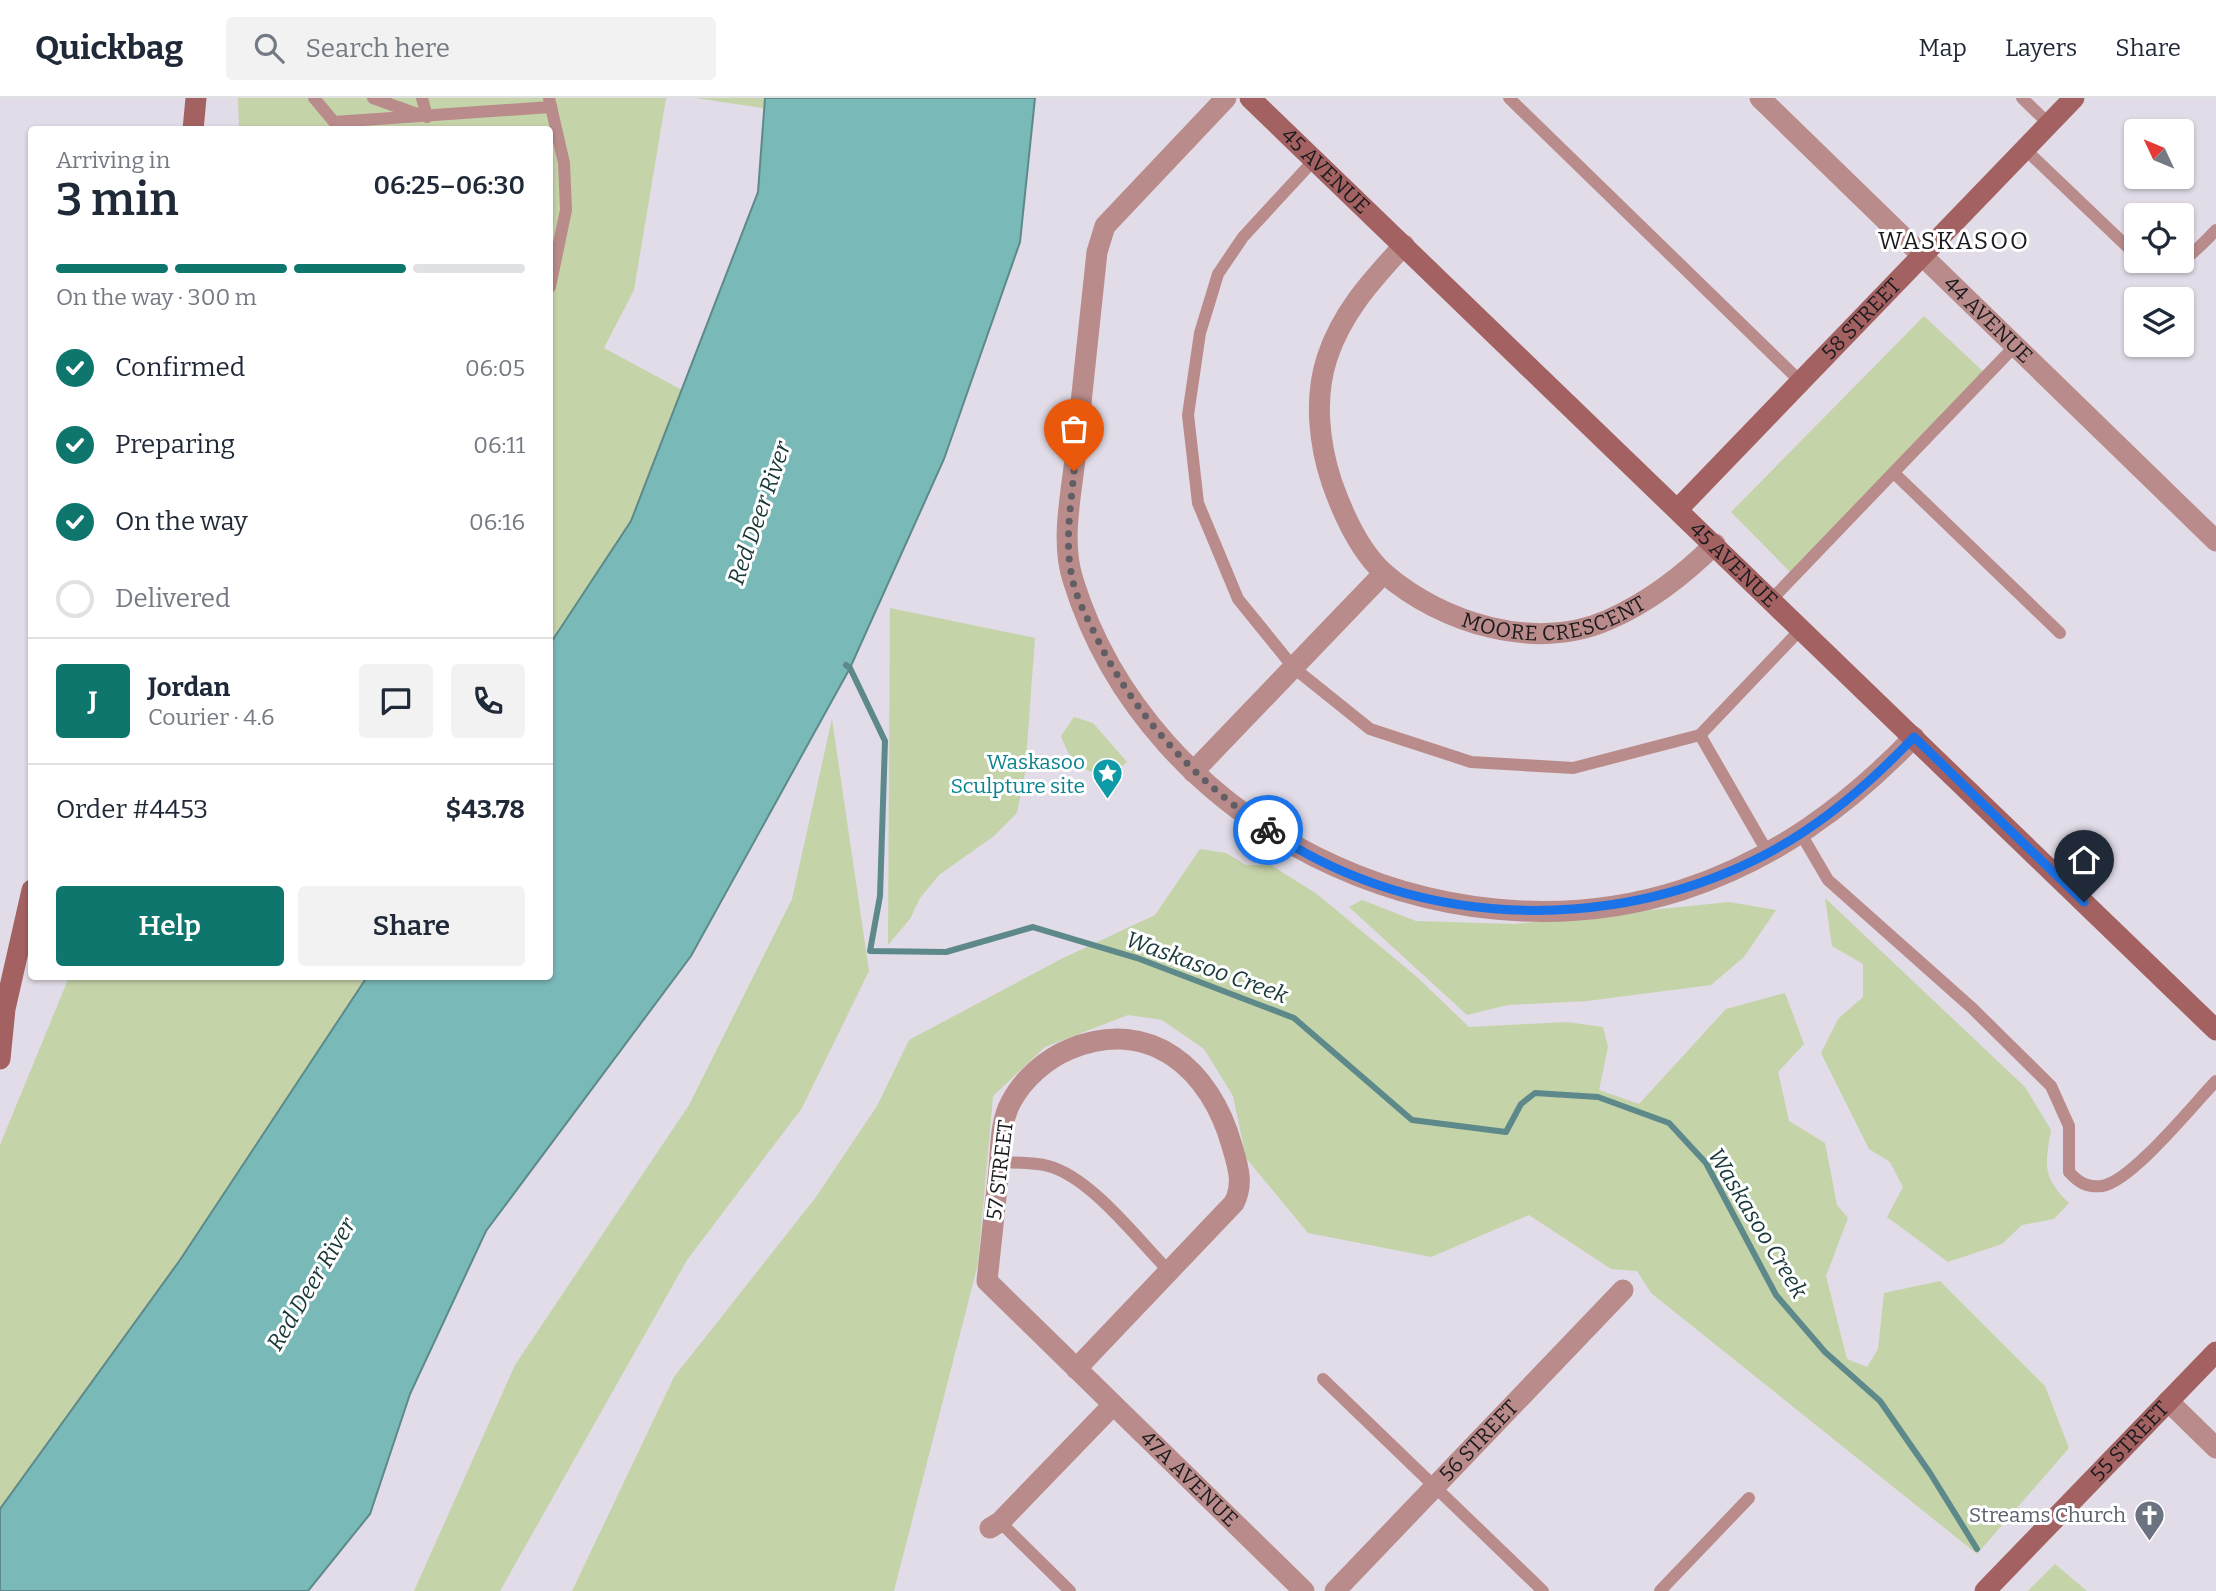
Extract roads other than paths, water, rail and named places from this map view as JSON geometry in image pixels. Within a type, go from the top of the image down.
[{"type":"street","points":[[193,126],[196,98]]},
{"type":"street","points":[[1226,98],[1114,213],[1100,239],[1069,526],[1071,576],[1102,650],[1142,712],[1193,772],[1237,809],[1307,854],[1383,886],[1473,906],[1525,912],[1625,903],[1703,882],[1768,853],[1801,834],[1852,798],[1914,737]]},
{"type":"street","name":"45 AVENUE","points":[[1250,98],[2216,1030]]},
{"type":"street","name":"44 AVENUE","points":[[1760,98],[2216,541]]},
{"type":"street","name":"58 STREET","points":[[1678,509],[2074,98]]},
{"type":"street","name":"MOORE CRESCENT","points":[[1404,245],[1364,288],[1339,328],[1327,357],[1319,399],[1325,462],[1336,495],[1349,523],[1384,573],[1419,598],[1450,615],[1485,626],[1548,632],[1606,621],[1636,606],[1661,592],[1715,544]]},
{"type":"street","points":[[1193,772],[1384,573]]},
{"type":"street","points":[[0,1059],[3,1016],[28,907]]},
{"type":"street","name":"57 STREET","points":[[1126,1038],[1152,1045],[1177,1058],[1200,1079],[1218,1107],[1233,1149],[1240,1184],[1234,1203],[1169,1271],[1076,1369],[987,1281],[1005,1117],[1011,1102],[1034,1073],[1063,1052],[1092,1041],[1126,1038]]},
{"type":"street","name":"56 STREET","points":[[1335,1591],[1623,1290]]},
{"type":"street","name":"55 STREET","points":[[1985,1591],[2216,1352]]},
{"type":"street","name":"47A AVENUE","points":[[1076,1369],[1304,1591]]},
{"type":"street","points":[[2168,1401],[2216,1448]]},
{"type":"street","points":[[995,1525],[1113,1405]]},
{"type":"lane","points":[[314,98],[334,122],[427,117],[550,102],[564,163],[566,210],[553,273]]},
{"type":"lane","points":[[373,98],[427,117]]},
{"type":"lane","points":[[422,98],[427,117]]},
{"type":"lane","points":[[1509,98],[1801,382]]},
{"type":"lane","points":[[2022,98],[2049,124]]},
{"type":"lane","points":[[2025,149],[2124,244]]},
{"type":"lane","points":[[1315,159],[1243,237],[1218,274],[1200,333],[1188,415],[1198,503],[1238,599],[1294,668],[1370,729],[1471,762],[1573,768],[1700,734],[1802,628]]},
{"type":"lane","points":[[2194,251],[2216,230]]},
{"type":"lane","points":[[1772,599],[2015,346]]},
{"type":"lane","points":[[1894,473],[2060,633]]},
{"type":"lane","points":[[1700,734],[1768,853]]},
{"type":"lane","points":[[1801,834],[1828,880],[1972,1009],[2050,1086],[2069,1126],[2069,1172],[2076,1180],[2087,1186],[2104,1186],[2134,1167],[2216,1081]]},
{"type":"lane","points":[[999,1162],[1047,1166],[1073,1178],[1091,1192],[1169,1271]]},
{"type":"lane","points":[[1323,1380],[1543,1591]]},
{"type":"lane","points":[[1660,1591],[1749,1498]]},
{"type":"lane","points":[[995,1525],[1070,1591]]},
{"type":"water","name":"Red Deer River","points":[[765,98],[1035,98],[1020,242],[944,459],[850,668],[691,956],[486,1231],[410,1394],[370,1514],[308,1591],[0,1591],[0,1509],[180,1260],[365,980],[553,980],[553,639],[631,521],[758,192]]},
{"type":"waterway","name":"Waskasoo Creek","points":[[846,665],[850,668],[885,741],[880,896],[870,951],[946,952],[1033,927],[1137,958],[1294,1018],[1412,1120],[1506,1132],[1521,1104],[1535,1093],[1598,1097],[1669,1123],[1706,1163],[1776,1295],[1825,1352],[1880,1401],[1930,1473],[1977,1549]]},
{"type":"place","name":"Waskasoo Sculpture site","points":[[1108,801]]},
{"type":"place","name":"Streams Church","points":[[2149,1542]]},
{"type":"district","name":"WASKASOO","points":[[1954,241]]}]
